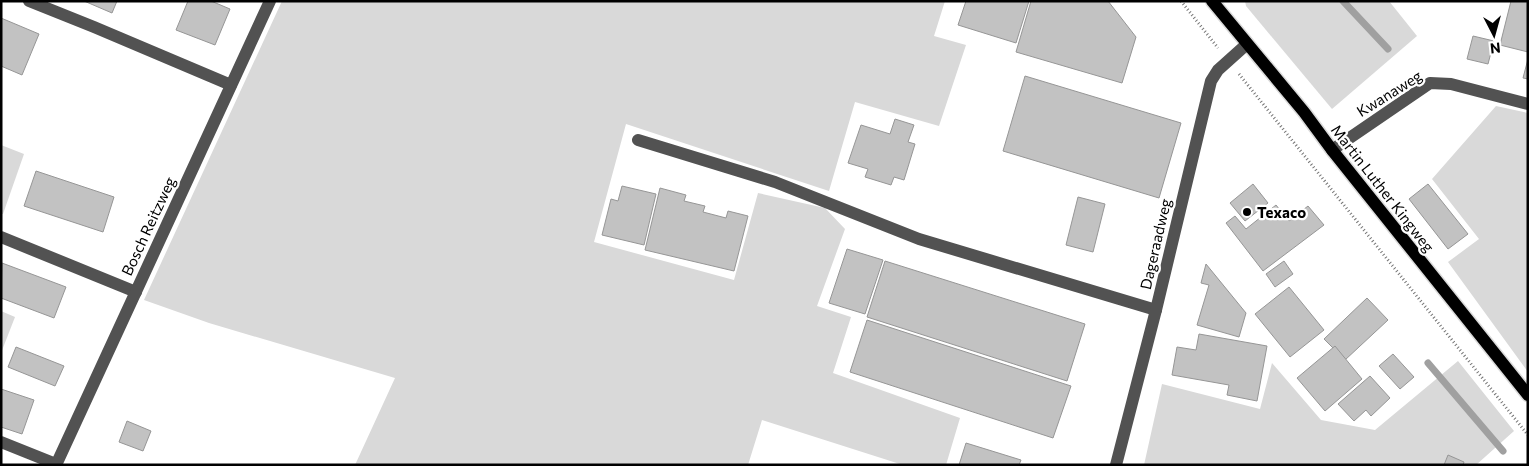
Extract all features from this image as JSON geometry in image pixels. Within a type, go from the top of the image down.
[{"type":"main road","name":"Martin Luther Kingweg","points":[[1212,1],[1304,112],[1332,150],[1528,395]]},
{"type":"street","points":[[29,1],[231,85]]},
{"type":"street","name":"Bosch Reitzweg","points":[[56,464],[270,1]]},
{"type":"street","name":"Dageraadweg","points":[[1116,465],[1156,310],[1211,81],[1218,70],[1247,44]]},
{"type":"street","name":"Kwanaweg","points":[[1332,150],[1430,83],[1451,84],[1528,104]]},
{"type":"street","points":[[638,140],[775,182],[919,239],[1156,310]]},
{"type":"street","points":[[1,238],[136,292]]},
{"type":"street","points":[[1,442],[56,464]]},
{"type":"path","points":[[1181,1],[1528,434]]},
{"type":"shaded area","points":[[282,1],[945,1],[934,36],[966,45],[939,126],[855,102],[829,191],[626,124],[594,242],[734,280],[758,193],[825,208],[845,229],[817,306],[851,317],[833,373],[960,418],[946,465],[903,465],[762,420],[748,465],[355,465],[395,378],[209,323],[144,300]]},
{"type":"shaded area","points":[[1245,1],[1389,1],[1417,36],[1332,109],[1246,6]]},
{"type":"shaded area","points":[[1496,106],[1528,113],[1528,372],[1448,262],[1479,239],[1432,179]]},
{"type":"shaded area","points":[[1,145],[24,154],[3,214],[1,214]]},
{"type":"shaded area","points":[[1,311],[15,317],[1,353]]},
{"type":"shaded area","points":[[1458,361],[1514,431],[1476,465],[1144,465],[1162,384],[1260,409],[1272,363],[1321,420],[1375,430]]},
{"type":"building","points":[[84,1],[117,1],[112,13]]},
{"type":"building","points":[[188,1],[211,1],[230,9],[215,45],[176,30]]},
{"type":"building","points":[[966,1],[1029,1],[1016,43],[958,25]]},
{"type":"building","points":[[1031,1],[1108,1],[1136,37],[1122,83],[1016,52]]},
{"type":"building","points":[[1511,1],[1528,1],[1528,52],[1500,45]]},
{"type":"building","points":[[1,18],[39,34],[22,75],[1,66]]},
{"type":"building","points":[[1473,36],[1494,41],[1488,64],[1467,59]]},
{"type":"building","points":[[1528,59],[1528,79],[1523,78]]},
{"type":"building","points":[[1025,76],[1181,123],[1159,198],[1003,151]]},
{"type":"building","points":[[895,119],[914,125],[908,142],[915,144],[904,180],[894,177],[891,185],[865,177],[868,169],[848,163],[861,125],[890,134]]},
{"type":"building","points":[[36,171],[114,197],[103,232],[24,206]]},
{"type":"building","name":"Texaco","points":[[1253,184],[1268,203],[1245,221],[1230,203]]},
{"type":"building","points":[[1428,184],[1468,234],[1448,249],[1409,199]]},
{"type":"building","points":[[622,186],[656,194],[644,245],[602,235],[611,199],[618,201]]},
{"type":"building","points":[[660,188],[686,195],[684,201],[705,206],[703,212],[726,218],[728,211],[748,216],[734,271],[645,250]]},
{"type":"building","points":[[1078,197],[1105,204],[1093,252],[1066,245]]},
{"type":"building","points":[[1276,205],[1289,221],[1308,206],[1324,225],[1263,271],[1226,223],[1235,216],[1246,229]]},
{"type":"building","points":[[847,249],[883,260],[865,314],[829,303]]},
{"type":"building","points":[[885,261],[1085,324],[1067,381],[867,317]]},
{"type":"building","points":[[1284,261],[1293,274],[1275,287],[1266,274]]},
{"type":"building","points":[[2,263],[66,287],[54,318],[1,298]]},
{"type":"building","points":[[1206,264],[1246,313],[1239,337],[1197,325],[1209,285],[1201,283]]},
{"type":"building","points":[[1289,287],[1324,330],[1290,357],[1255,314]]},
{"type":"building","points":[[1367,298],[1388,320],[1345,360],[1324,339]]},
{"type":"building","points":[[867,320],[1071,386],[1053,438],[850,372]]},
{"type":"building","points":[[1199,334],[1267,346],[1257,401],[1227,395],[1229,385],[1172,375],[1177,347],[1196,350]]},
{"type":"building","points":[[1335,346],[1362,379],[1325,411],[1297,378]]},
{"type":"building","points":[[16,347],[64,366],[55,386],[8,367]]},
{"type":"building","points":[[1393,354],[1414,377],[1400,389],[1379,366]]},
{"type":"building","points":[[1370,376],[1390,398],[1371,416],[1366,410],[1354,421],[1338,404]]},
{"type":"building","points":[[1,389],[34,400],[22,434],[1,427]]},
{"type":"building","points":[[127,421],[151,431],[143,451],[119,442]]},
{"type":"building","points":[[966,443],[1021,460],[1019,465],[959,465]]},
{"type":"building","points":[[1448,455],[1464,462],[1463,465],[1444,465]]},
{"type":"waterway","points":[[1343,1],[1388,49]]},
{"type":"waterway","points":[[1428,363],[1503,451]]},
{"type":"place","name":"Texaco","points":[[1247,212]]}]
